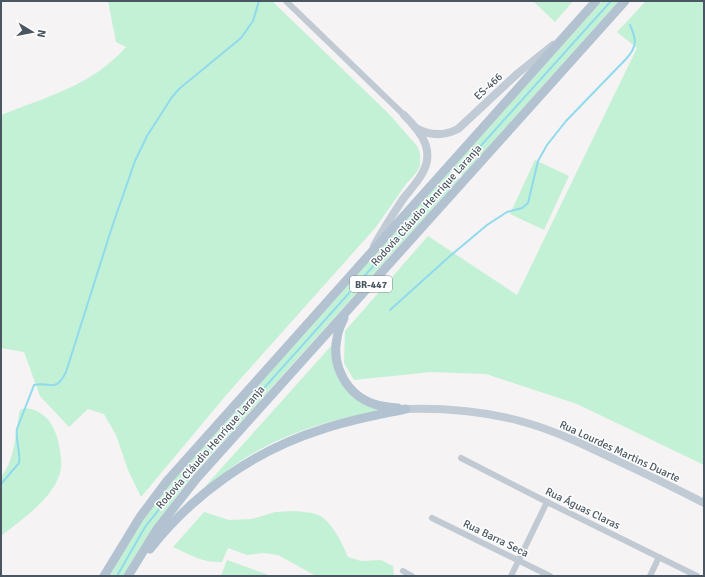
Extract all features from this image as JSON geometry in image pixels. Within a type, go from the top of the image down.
[{"type":"main road","name":"Rodovia Cláudio Henrique Laranja","points":[[104,576],[127,536],[167,481],[596,1]]},
{"type":"main road","name":"Rodovia Cláudio Henrique Laranja","points":[[129,576],[157,529],[183,494],[625,1]]},
{"type":"main road","points":[[347,311],[338,331],[336,345],[336,359],[344,380],[354,392],[367,401],[382,406],[406,409]]},
{"type":"main road","points":[[129,576],[154,544],[179,516],[207,492],[247,464],[285,444],[319,430],[355,420],[406,409]]},
{"type":"street","name":"ES-466","points":[[286,1],[404,115],[423,138],[427,149],[427,161],[423,172],[403,200],[365,260]]},
{"type":"street","name":"ES-466","points":[[416,128],[434,134],[446,134],[458,129],[517,74],[569,32]]},
{"type":"street","name":"Rua Lourdes Martins Duarte","points":[[406,409],[444,409],[477,412],[508,418],[539,427],[576,440],[704,503]]},
{"type":"street","name":"Rua Águas Claras","points":[[461,458],[697,576]]},
{"type":"street","points":[[512,576],[547,502]]},
{"type":"street","name":"Rua Barra Seca","points":[[432,518],[550,576]]},
{"type":"street","points":[[650,576],[659,557]]},
{"type":"street","points":[[403,571],[412,576]]},
{"type":"green space","points":[[108,1],[272,1],[390,115],[417,146],[420,153],[420,166],[416,173],[406,184],[376,227],[228,393],[141,497],[128,470],[116,435],[104,414],[88,409],[69,427],[40,396],[24,352],[1,348],[1,115],[52,96],[84,80],[113,60],[126,47],[116,42]]},
{"type":"green space","points":[[533,1],[573,1],[555,22]]},
{"type":"green space","points":[[602,1],[619,1],[462,176],[453,167]]},
{"type":"green space","points":[[646,1],[704,1],[704,465],[577,404],[486,374],[431,372],[354,380],[344,363],[345,331],[428,236],[517,295],[637,48],[617,32]]},
{"type":"green space","points":[[535,160],[569,176],[544,230],[510,214]]},
{"type":"green space","points":[[450,171],[459,179],[193,475],[153,527],[123,576],[109,576],[143,520],[170,484]]},
{"type":"green space","points":[[332,345],[358,400],[365,405],[380,411],[324,423],[272,443],[239,462],[201,491]]},
{"type":"green space","points":[[25,408],[41,413],[45,416],[54,429],[59,446],[61,468],[53,488],[46,497],[1,536],[1,477],[10,462],[20,410]]},
{"type":"green space","points":[[294,511],[314,513],[321,517],[331,526],[343,545],[348,557],[361,561],[381,560],[393,566],[394,576],[316,576],[278,555],[263,553],[247,555],[228,548],[222,562],[215,562],[197,558],[173,547],[204,512],[229,520],[252,519],[275,512]]},
{"type":"green space","points":[[227,560],[271,576],[221,576]]},
{"type":"waterway","points":[[1,484],[19,463],[17,429],[34,385],[56,385],[66,372],[112,227],[135,161],[147,136],[172,97],[179,89],[241,38],[253,21],[259,1]]},
{"type":"waterway","points":[[460,169],[611,1]]},
{"type":"waterway","points":[[390,310],[487,225],[507,212],[522,208],[528,203],[538,161],[547,145],[566,121],[632,51],[635,39],[630,25]]},
{"type":"waterway","points":[[117,576],[145,527],[187,474],[453,177]]}]
